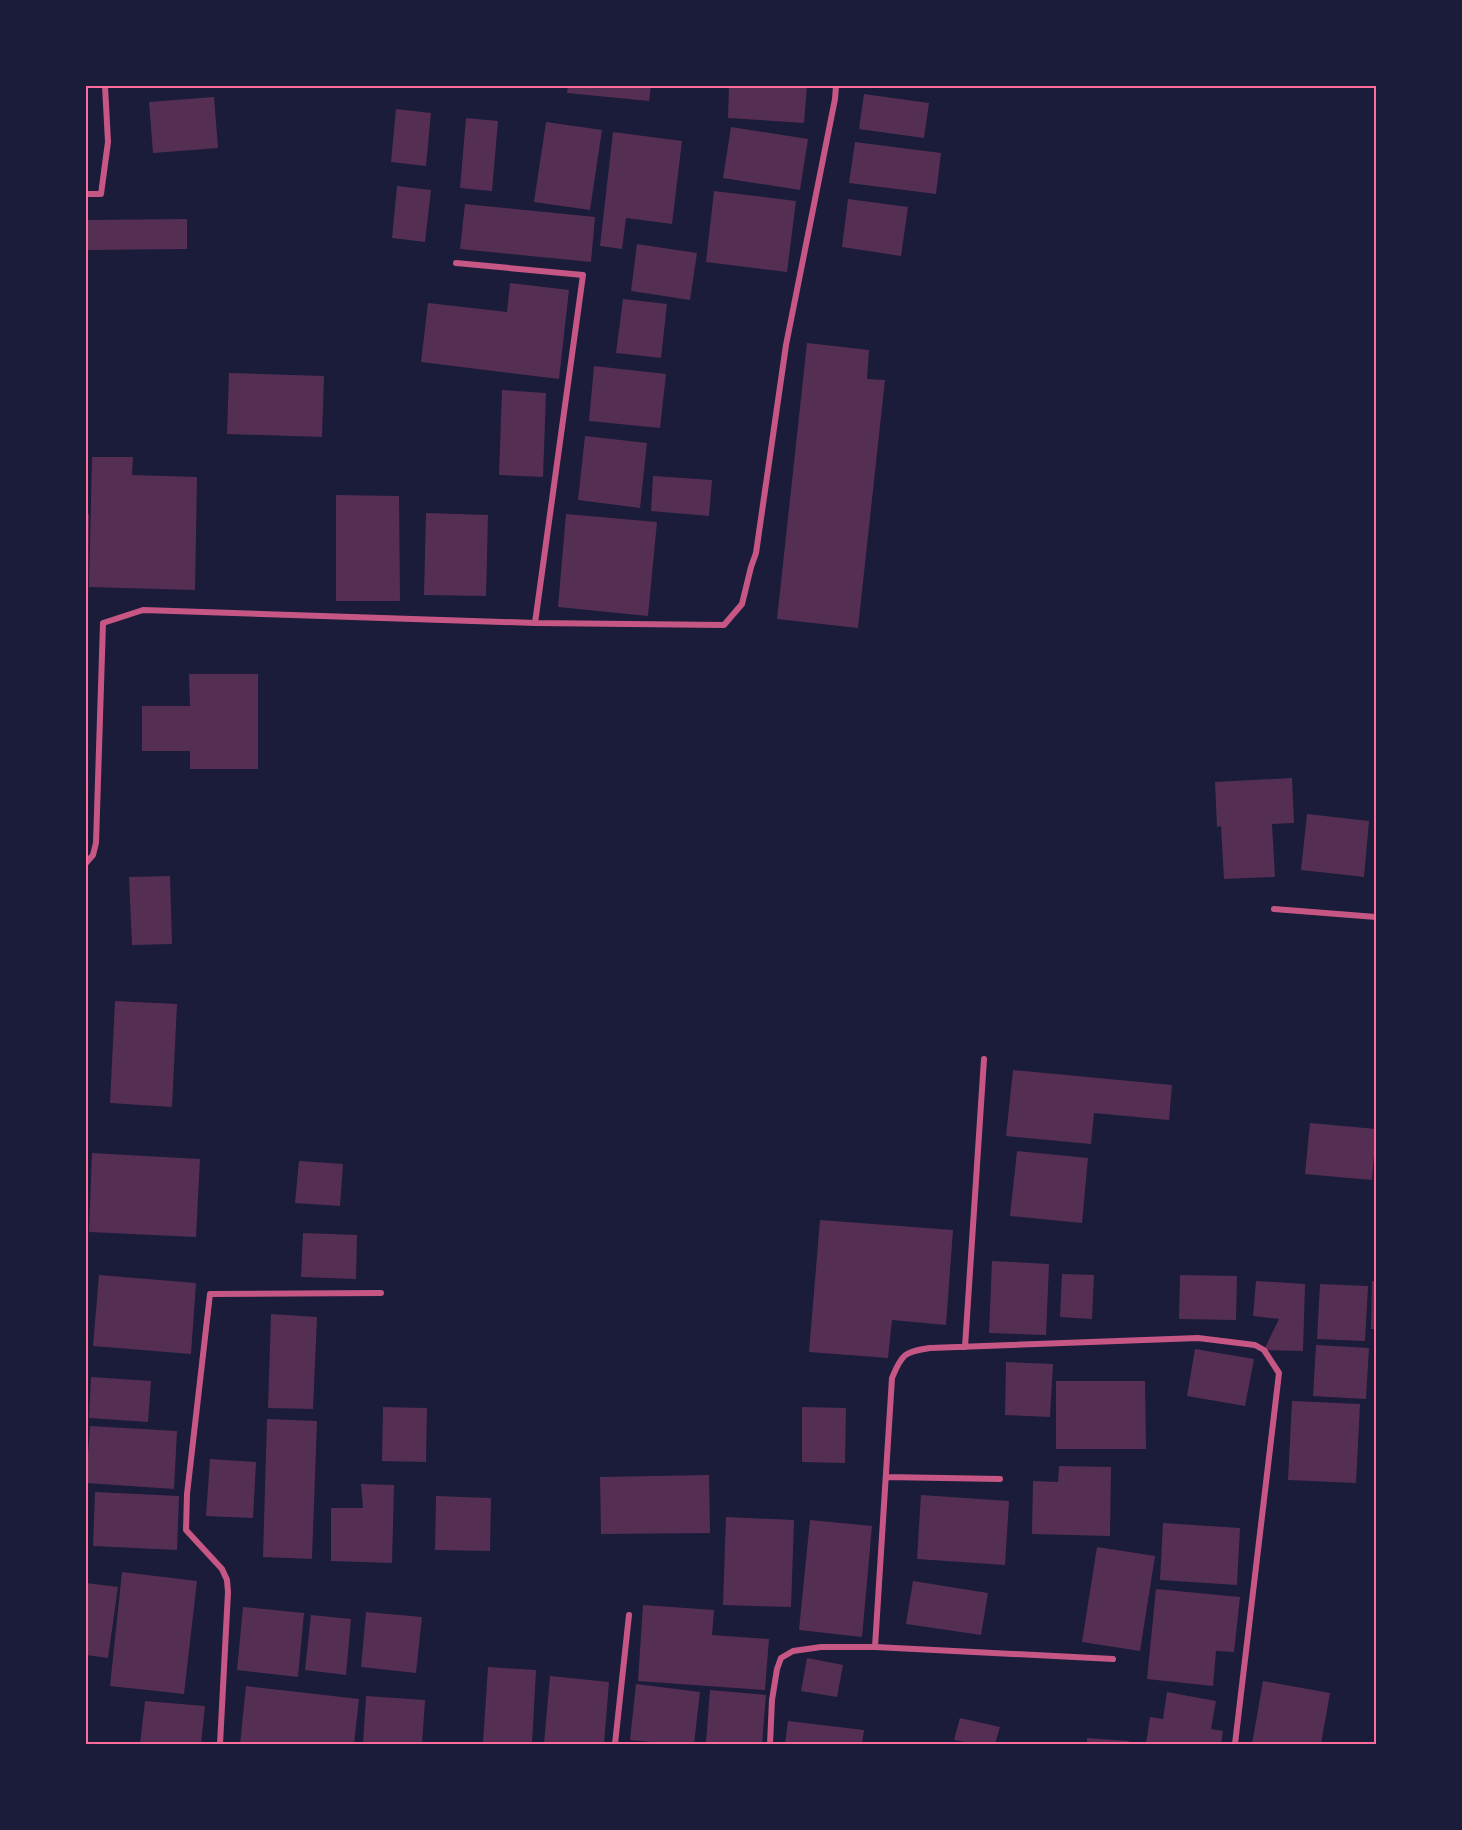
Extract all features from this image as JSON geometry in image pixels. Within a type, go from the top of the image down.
[{"type":"street","points":[[86,194],[101,194],[108,142],[105,86]]},
{"type":"street","points":[[86,862],[93,855],[96,843],[103,623],[143,610],[535,623],[724,625],[742,604],[756,553],[786,345],[836,86]]},
{"type":"street","points":[[456,263],[583,275],[535,623]]},
{"type":"street","points":[[1274,909],[1377,917]]},
{"type":"street","points":[[965,1347],[984,1059]]},
{"type":"street","points":[[220,1744],[227,1580],[222,1569],[186,1530],[187,1494],[210,1294],[381,1293]]},
{"type":"street","points":[[875,1647],[892,1378],[898,1362],[909,1351],[930,1348],[1198,1338],[1256,1345],[1264,1350],[1279,1373],[1235,1744]]},
{"type":"street","points":[[886,1477],[1000,1479]]},
{"type":"street","points":[[615,1744],[629,1616]]},
{"type":"street","points":[[770,1744],[772,1700],[777,1669],[782,1658],[793,1651],[821,1647],[875,1647],[1113,1659]]},
{"type":"building","points":[[568,86],[651,86],[649,101],[567,93]]},
{"type":"building","points":[[729,86],[807,86],[804,123],[728,118]]},
{"type":"building","points":[[864,94],[929,103],[924,138],[859,129]]},
{"type":"building","points":[[214,97],[218,148],[153,153],[149,102]]},
{"type":"building","points":[[396,109],[431,113],[426,166],[391,162]]},
{"type":"building","points":[[466,118],[498,121],[492,191],[460,188]]},
{"type":"building","points":[[546,122],[602,130],[590,210],[534,202]]},
{"type":"building","points":[[731,127],[808,139],[800,190],[723,178]]},
{"type":"building","points":[[613,132],[682,141],[672,224],[626,218],[622,249],[600,246]]},
{"type":"building","points":[[855,142],[941,153],[936,194],[849,183]]},
{"type":"building","points":[[397,186],[431,190],[425,242],[392,238]]},
{"type":"building","points":[[714,191],[796,201],[787,272],[706,262]]},
{"type":"building","points":[[848,199],[908,207],[901,256],[842,247]]},
{"type":"building","points":[[465,204],[595,217],[591,262],[460,249]]},
{"type":"building","points":[[187,219],[187,249],[86,250],[86,220]]},
{"type":"building","points":[[637,244],[697,253],[690,300],[631,291]]},
{"type":"building","points":[[510,283],[569,290],[559,379],[421,362],[428,303],[507,312]]},
{"type":"building","points":[[623,299],[667,304],[661,358],[616,353]]},
{"type":"building","points":[[807,343],[869,350],[867,379],[885,380],[858,628],[777,619]]},
{"type":"building","points":[[594,366],[666,374],[660,428],[589,421]]},
{"type":"building","points":[[229,373],[324,376],[322,437],[227,434]]},
{"type":"building","points":[[502,390],[546,393],[543,477],[499,475]]},
{"type":"building","points":[[585,436],[647,443],[640,508],[578,500]]},
{"type":"building","points":[[92,457],[133,457],[132,475],[197,477],[195,590],[89,587]]},
{"type":"building","points":[[653,476],[712,480],[709,516],[651,511]]},
{"type":"building","points":[[336,495],[399,496],[400,601],[336,601]]},
{"type":"building","points":[[426,513],[488,515],[486,596],[424,595]]},
{"type":"building","points":[[86,514],[89,514],[88,599],[86,599]]},
{"type":"building","points":[[566,514],[657,522],[648,616],[558,607]]},
{"type":"building","points":[[189,674],[258,674],[258,769],[190,769],[190,751],[142,751],[142,706],[190,706]]},
{"type":"building","points":[[1292,778],[1294,823],[1272,824],[1275,877],[1224,879],[1221,826],[1217,827],[1215,782]]},
{"type":"building","points":[[1307,814],[1369,821],[1364,877],[1301,870]]},
{"type":"building","points":[[170,876],[172,944],[132,945],[129,877]]},
{"type":"building","points":[[115,1001],[177,1004],[172,1107],[110,1103]]},
{"type":"building","points":[[1013,1070],[1172,1085],[1169,1120],[1094,1113],[1091,1144],[1006,1136]]},
{"type":"building","points":[[1310,1123],[1376,1129],[1372,1180],[1305,1174]]},
{"type":"building","points":[[1017,1151],[1088,1158],[1082,1223],[1010,1216]]},
{"type":"building","points":[[92,1153],[200,1159],[196,1237],[89,1232]]},
{"type":"building","points":[[299,1161],[343,1164],[340,1206],[295,1203]]},
{"type":"building","points":[[820,1220],[953,1230],[946,1325],[892,1320],[888,1358],[809,1352]]},
{"type":"building","points":[[303,1233],[357,1235],[356,1279],[301,1277]]},
{"type":"building","points":[[992,1261],[1049,1264],[1046,1335],[989,1333]]},
{"type":"building","points":[[1062,1274],[1094,1275],[1092,1319],[1060,1317]]},
{"type":"building","points":[[99,1275],[196,1283],[191,1354],[93,1346]]},
{"type":"building","points":[[1180,1275],[1237,1276],[1236,1320],[1179,1319]]},
{"type":"building","points":[[1256,1281],[1305,1284],[1303,1351],[1264,1350],[1279,1319],[1253,1316]]},
{"type":"building","points":[[1372,1281],[1376,1281],[1376,1329],[1371,1329]]},
{"type":"building","points":[[1320,1284],[1368,1286],[1365,1341],[1317,1339]]},
{"type":"building","points":[[271,1314],[317,1317],[313,1409],[268,1408]]},
{"type":"building","points":[[1316,1345],[1369,1348],[1366,1399],[1313,1396]]},
{"type":"building","points":[[1195,1349],[1254,1359],[1245,1406],[1187,1396]]},
{"type":"building","points":[[1006,1362],[1053,1364],[1050,1417],[1005,1415]]},
{"type":"building","points":[[1375,1366],[1376,1384],[1374,1384]]},
{"type":"building","points":[[91,1377],[151,1381],[148,1422],[89,1418]]},
{"type":"building","points":[[1056,1381],[1145,1381],[1146,1449],[1056,1449]]},
{"type":"building","points":[[1292,1401],[1360,1404],[1356,1483],[1288,1480]]},
{"type":"building","points":[[383,1407],[427,1408],[426,1462],[382,1461]]},
{"type":"building","points":[[802,1407],[846,1408],[845,1463],[802,1462]]},
{"type":"building","points":[[267,1419],[317,1421],[312,1559],[263,1557]]},
{"type":"building","points":[[90,1426],[177,1431],[174,1489],[86,1483]]},
{"type":"building","points":[[210,1459],[256,1462],[253,1518],[206,1516]]},
{"type":"building","points":[[1059,1466],[1111,1467],[1110,1536],[1032,1534],[1033,1481],[1058,1482]]},
{"type":"building","points":[[709,1475],[710,1533],[601,1534],[600,1477]]},
{"type":"building","points":[[361,1484],[394,1485],[392,1563],[331,1561],[331,1508],[363,1508]]},
{"type":"building","points":[[95,1492],[179,1496],[177,1550],[93,1546]]},
{"type":"building","points":[[921,1495],[1009,1501],[1005,1565],[917,1559]]},
{"type":"building","points":[[436,1496],[491,1498],[490,1551],[435,1550]]},
{"type":"building","points":[[726,1517],[794,1520],[791,1607],[723,1605]]},
{"type":"building","points":[[810,1520],[872,1526],[862,1637],[799,1630]]},
{"type":"building","points":[[1163,1523],[1240,1528],[1237,1585],[1160,1580]]},
{"type":"building","points":[[1097,1547],[1155,1556],[1140,1651],[1082,1642]]},
{"type":"building","points":[[122,1572],[197,1581],[184,1694],[110,1686]]},
{"type":"building","points":[[913,1581],[988,1593],[981,1635],[906,1624]]},
{"type":"building","points":[[86,1583],[118,1587],[108,1658],[86,1655]]},
{"type":"building","points":[[1156,1589],[1240,1597],[1234,1652],[1216,1651],[1213,1686],[1147,1679]]},
{"type":"building","points":[[643,1605],[714,1610],[712,1635],[769,1639],[765,1690],[638,1681]]},
{"type":"building","points":[[243,1607],[304,1613],[298,1677],[237,1670]]},
{"type":"building","points":[[366,1612],[422,1617],[416,1673],[361,1667]]},
{"type":"building","points":[[311,1615],[351,1619],[346,1675],[305,1670]]},
{"type":"building","points":[[807,1658],[843,1665],[837,1697],[801,1691]]},
{"type":"building","points":[[488,1667],[536,1670],[532,1744],[483,1743]]},
{"type":"building","points":[[550,1676],[609,1682],[604,1744],[544,1744]]},
{"type":"building","points":[[1263,1681],[1330,1693],[1321,1744],[1252,1744]]},
{"type":"building","points":[[636,1684],[700,1692],[694,1744],[630,1740]]},
{"type":"building","points":[[246,1686],[359,1699],[354,1744],[240,1744]]},
{"type":"building","points":[[710,1690],[766,1695],[762,1744],[706,1742]]},
{"type":"building","points":[[1167,1692],[1216,1701],[1211,1729],[1223,1731],[1221,1744],[1146,1744],[1150,1717],[1163,1719]]},
{"type":"building","points":[[366,1696],[425,1700],[422,1744],[363,1744]]},
{"type":"building","points":[[145,1701],[205,1706],[201,1744],[140,1744]]},
{"type":"building","points":[[960,1718],[1000,1727],[995,1744],[975,1744],[954,1740]]},
{"type":"building","points":[[788,1721],[864,1730],[862,1744],[785,1744]]},
{"type":"building","points":[[1087,1738],[1129,1741],[1128,1744],[1087,1744]]}]
